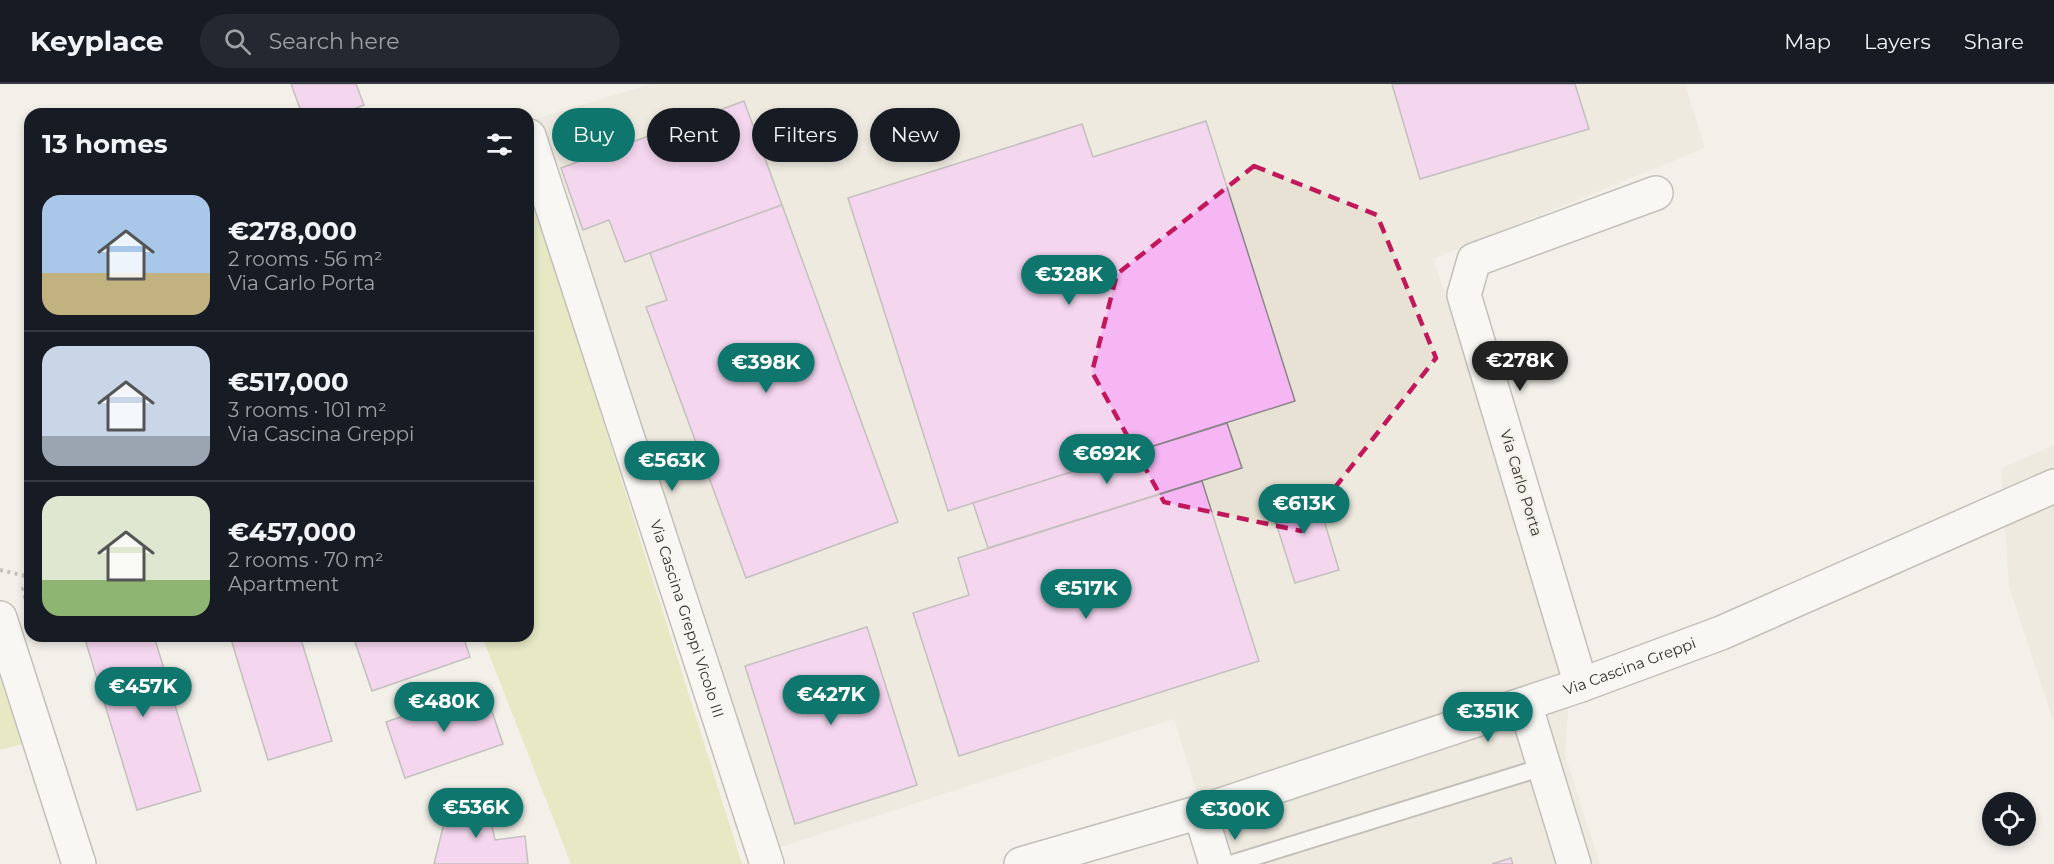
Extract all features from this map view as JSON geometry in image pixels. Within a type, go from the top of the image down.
[{"type":"street","name":"Via Cascina Greppi Vicolo III","points":[[534,151],[767,864]]},
{"type":"street","name":"Via Carlo Porta","points":[[1581,685],[1464,295],[1474,260],[1656,194]]},
{"type":"street","name":"Via Cascina Greppi","points":[[1021,864],[1200,812],[1581,685],[1721,633],[2054,486]]},
{"type":"street","points":[[0,618],[80,864]]},
{"type":"street","points":[[1525,704],[1574,864]]},
{"type":"street","points":[[1200,812],[1216,864]]},
{"type":"lane","points":[[1231,864],[1544,766]]},
{"type":"path","points":[[0,570],[24,576]]},
{"type":"highlighted area","points":[[1254,166],[1377,215],[1436,358],[1301,531],[1164,502],[1092,372],[1117,274]]},
{"type":"shaded area","points":[[651,84],[1685,84],[1705,148],[1433,259],[1571,667],[1565,755],[1600,864],[1219,864],[1174,719],[775,849],[535,119],[552,114],[552,162],[635,162],[635,108],[571,108]]},
{"type":"shaded area","points":[[2054,445],[2054,724],[2009,586],[2001,468]]},
{"type":"green space","points":[[534,201],[742,864],[571,864],[484,642],[534,642]]},
{"type":"green space","points":[[0,678],[23,744],[0,750]]},
{"type":"building","points":[[291,84],[356,84],[364,105],[356,108],[300,108]]},
{"type":"building","points":[[1392,84],[1575,84],[1589,129],[1420,179]]},
{"type":"building","points":[[744,101],[752,123],[752,162],[766,162],[782,205],[625,262],[609,220],[583,230],[561,168],[577,162],[635,162],[635,141],[647,137],[647,162],[740,162],[740,108],[725,108]]},
{"type":"building","points":[[1206,121],[1295,401],[948,511],[848,198],[1082,124],[1093,157]]},
{"type":"building","points":[[782,205],[898,522],[746,578],[646,307],[667,300],[650,253]]},
{"type":"building","points":[[1227,423],[1242,468],[988,548],[973,503]]},
{"type":"building","points":[[1202,481],[1259,661],[959,756],[913,613],[969,595],[958,558]]},
{"type":"building","points":[[1314,487],[1339,570],[1295,583],[1269,501]]},
{"type":"building","points":[[867,627],[917,785],[795,824],[745,666]]},
{"type":"building","points":[[86,642],[156,642],[201,791],[137,810]]},
{"type":"building","points":[[232,642],[302,642],[332,741],[268,760]]},
{"type":"building","points":[[355,642],[465,642],[470,657],[372,691]]},
{"type":"building","points":[[484,688],[503,744],[405,778],[386,722]]},
{"type":"building","points":[[486,798],[495,840],[525,836],[528,864],[434,864],[448,807]]},
{"type":"building","points":[[1511,858],[1513,864],[1492,864]]}]
